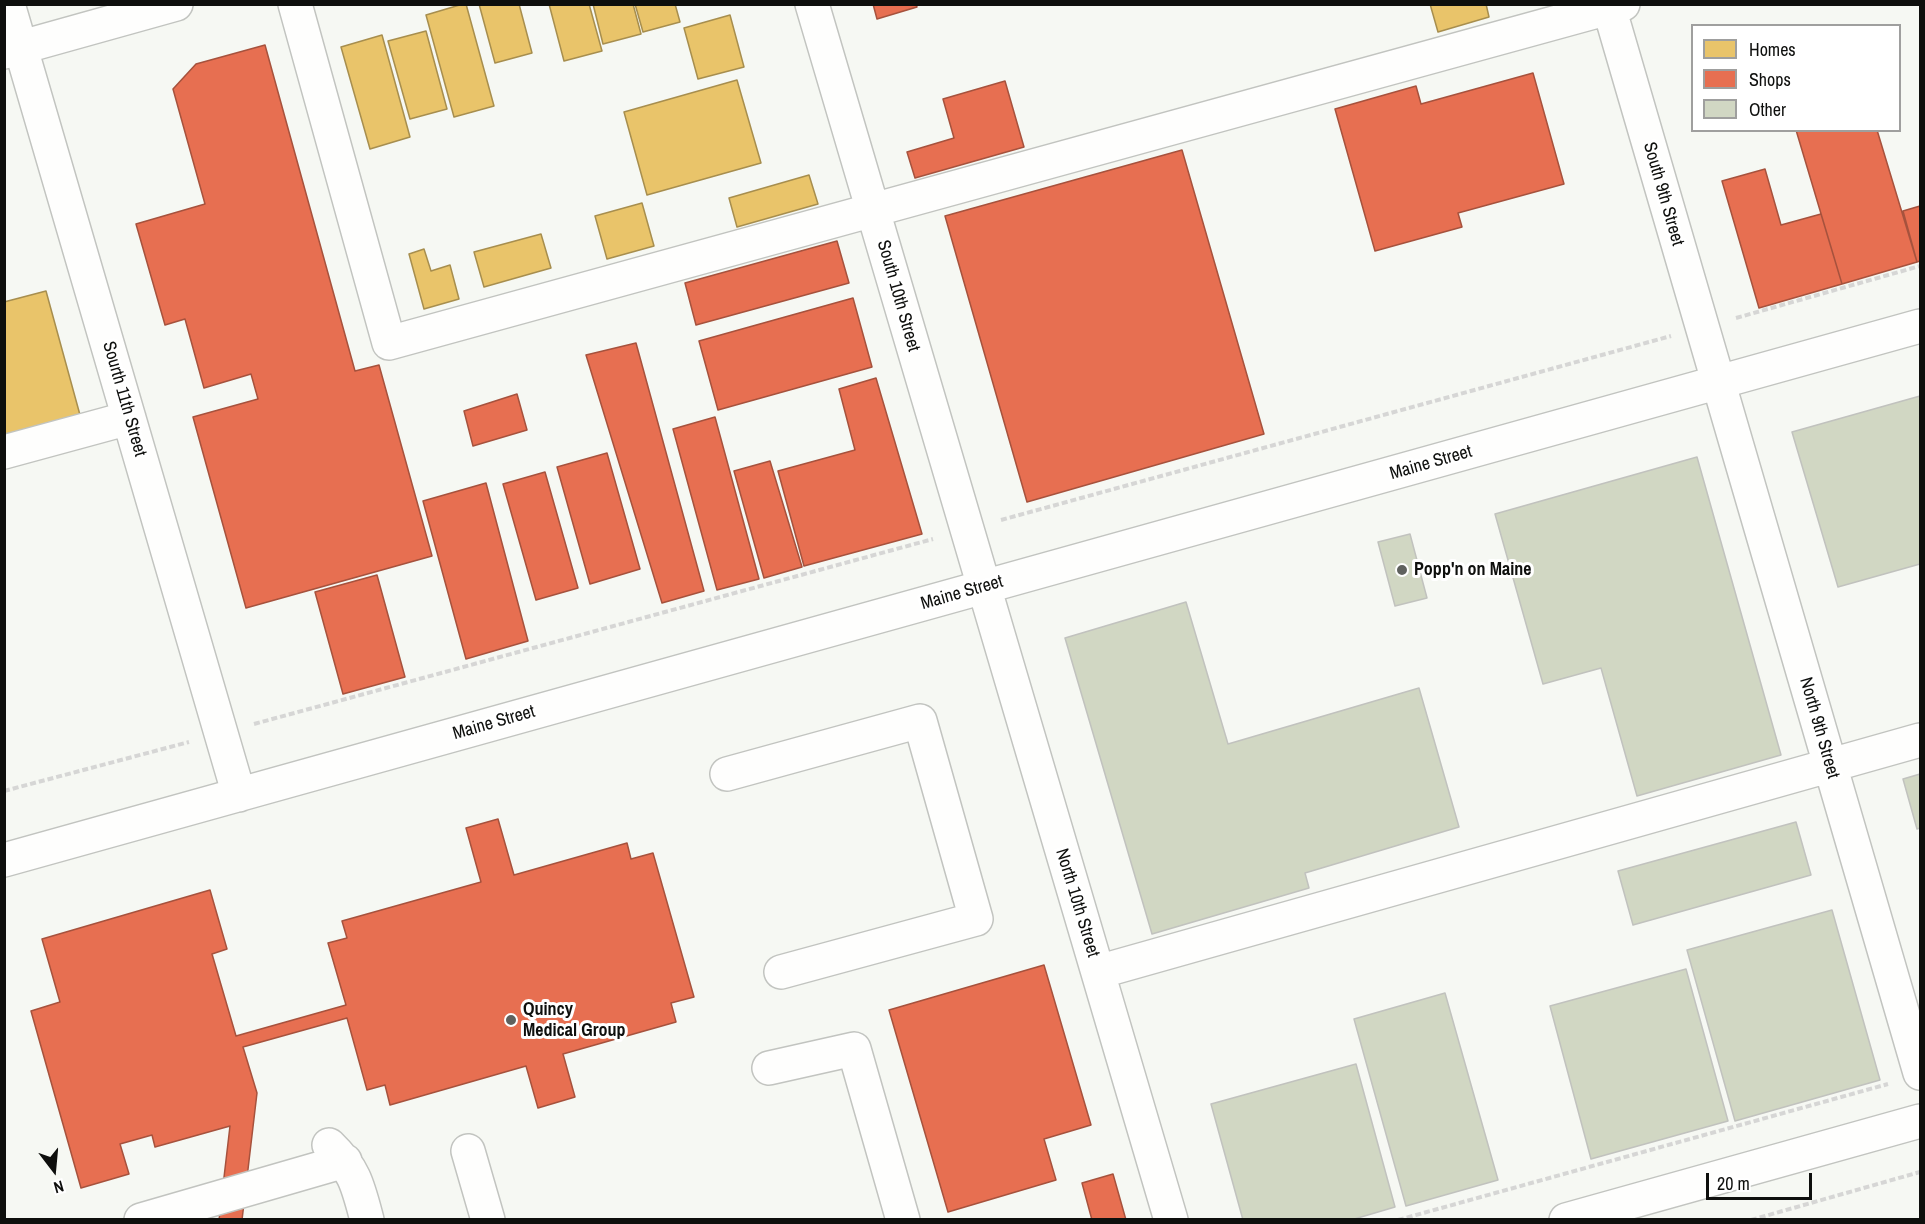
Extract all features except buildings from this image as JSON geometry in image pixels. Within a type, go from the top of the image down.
[{"type":"street","name":"Sourth 11th Street","points":[[8,4],[13,50],[129,418],[239,795]]},
{"type":"street","points":[[13,50],[176,4]]},
{"type":"street","points":[[295,4],[389,343],[1613,6]]},
{"type":"street","name":"South 10th Street","points":[[812,4],[983,587]]},
{"type":"street","name":"South 9th Street","points":[[1613,6],[1718,383]]},
{"type":"street","name":"Maine Street","points":[[4,860],[1920,326]]},
{"type":"street","name":"North 9th Street","points":[[1718,383],[1830,766],[1909,1077]]},
{"type":"street","points":[[4,452],[129,418]]},
{"type":"street","name":"North 10th Street","points":[[983,587],[1171,1220]]},
{"type":"street","points":[[727,774],[920,721],[976,919],[781,972]]},
{"type":"street","points":[[1098,972],[1920,740]]},
{"type":"street","points":[[769,1068],[854,1049],[903,1220]]},
{"type":"street","points":[[1566,1220],[1920,1121]]},
{"type":"street","points":[[468,1151],[488,1220]]},
{"type":"street","points":[[141,1220],[337,1152],[357,1182],[368,1220]]},
{"type":"path","points":[[1398,1220],[1909,1077]]},
{"type":"path","points":[[1751,1220],[1920,1172]]},
{"type":"place","name":"Popp'n on Maine","points":[[1402,570]]},
{"type":"place","name":"Quincy Medical Group","points":[[511,1020]]}]
